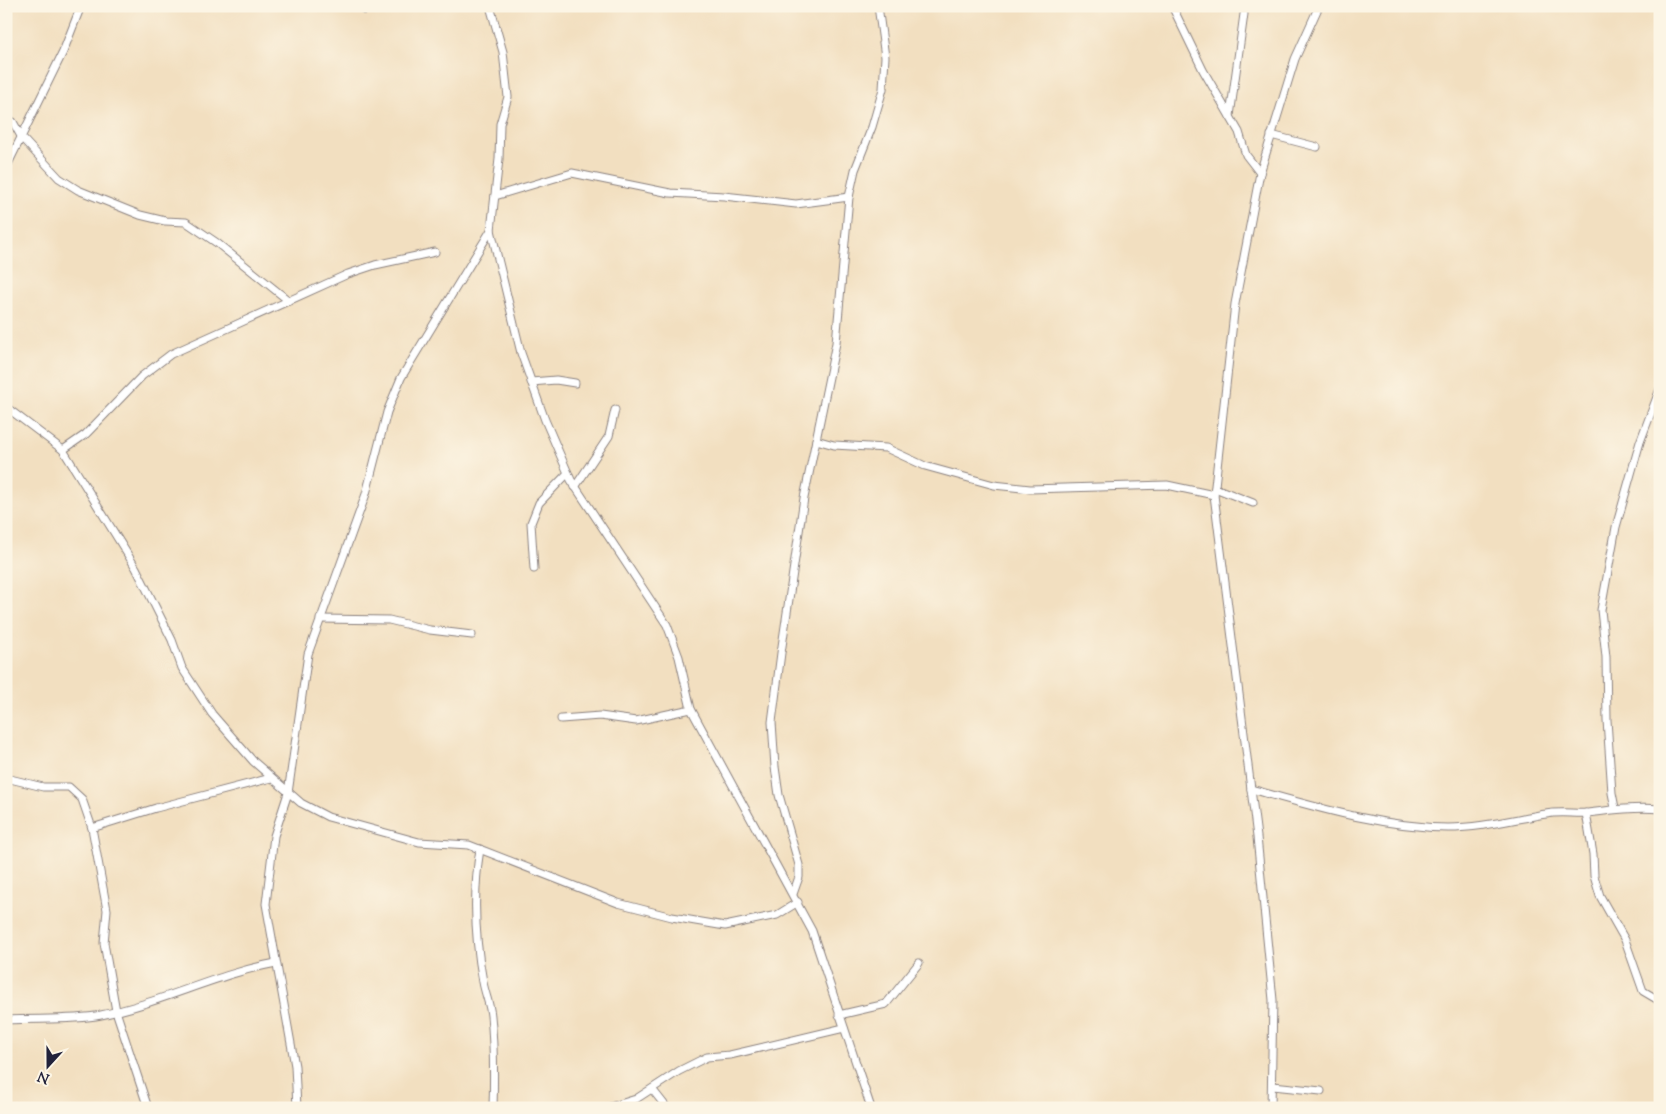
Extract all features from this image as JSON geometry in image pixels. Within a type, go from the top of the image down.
[{"type":"street","points":[[6,168],[63,52],[81,6]]},
{"type":"street","points":[[364,10],[381,6]]},
{"type":"street","points":[[490,6],[503,52],[508,97],[500,124],[491,230],[521,353],[545,420],[568,473],[667,625],[678,657],[691,709],[798,902],[812,931],[871,1108]]},
{"type":"street","points":[[793,894],[799,877],[799,865],[778,795],[772,722],[804,498],[836,343],[849,196],[857,163],[872,127],[883,89],[884,57],[878,6]]},
{"type":"street","points":[[1172,6],[1203,70],[1239,132],[1246,155],[1260,173]]},
{"type":"street","points":[[1271,1108],[1273,1086],[1273,1000],[1251,790],[1215,492],[1236,304],[1260,173],[1295,60],[1319,6]]},
{"type":"street","points":[[1230,116],[1244,14]]},
{"type":"street","points":[[6,118],[13,122],[22,138],[59,178],[78,190],[140,215],[165,221],[186,222],[217,243],[289,301]]},
{"type":"street","points":[[1271,135],[1317,147]]},
{"type":"street","points":[[495,196],[572,173],[670,193],[724,196],[796,204],[849,196]]},
{"type":"street","points":[[297,1108],[295,1066],[276,963],[270,917],[266,904],[274,836],[288,793],[308,654],[366,494],[387,412],[401,378],[491,230]]},
{"type":"street","points":[[63,450],[86,434],[142,376],[171,354],[375,265],[435,252]]},
{"type":"street","points":[[532,382],[556,380],[575,383]]},
{"type":"street","points":[[1616,808],[1612,793],[1607,730],[1606,657],[1601,610],[1618,517],[1640,442],[1660,389]]},
{"type":"street","points":[[6,407],[63,450],[136,568],[172,640],[182,668],[212,714],[253,761],[288,793],[335,819],[419,842],[457,843],[480,849],[618,903],[681,919],[725,926],[777,915],[798,902]]},
{"type":"street","points":[[576,486],[609,436],[615,410]]},
{"type":"street","points":[[816,440],[834,445],[886,448],[925,466],[994,485],[1030,488],[1167,485],[1215,492],[1253,503]]},
{"type":"street","points":[[534,569],[531,523],[539,503],[568,473]]},
{"type":"street","points":[[320,619],[389,620],[430,630],[472,635]]},
{"type":"street","points":[[561,718],[600,716],[636,721],[691,709]]},
{"type":"street","points":[[6,778],[43,787],[69,787],[82,799],[92,828],[107,910],[104,944],[116,1011],[148,1108]]},
{"type":"street","points":[[92,828],[156,808],[271,778]]},
{"type":"street","points":[[1251,790],[1350,815],[1408,825],[1440,827],[1475,826],[1548,813],[1586,813],[1616,808],[1660,809]]},
{"type":"street","points":[[1586,813],[1593,854],[1594,876],[1600,896],[1626,940],[1643,991],[1660,1001]]},
{"type":"street","points":[[480,849],[476,874],[476,900],[483,983],[491,1015],[494,1072],[493,1108]]},
{"type":"street","points":[[6,1020],[74,1018],[116,1011],[171,996],[244,970],[276,963]]},
{"type":"street","points":[[839,1015],[886,1004],[919,963]]},
{"type":"street","points":[[607,1108],[636,1099],[679,1070],[707,1057],[730,1055],[844,1028]]},
{"type":"street","points":[[1273,1086],[1321,1091]]},
{"type":"street","points":[[652,1089],[667,1108]]}]
